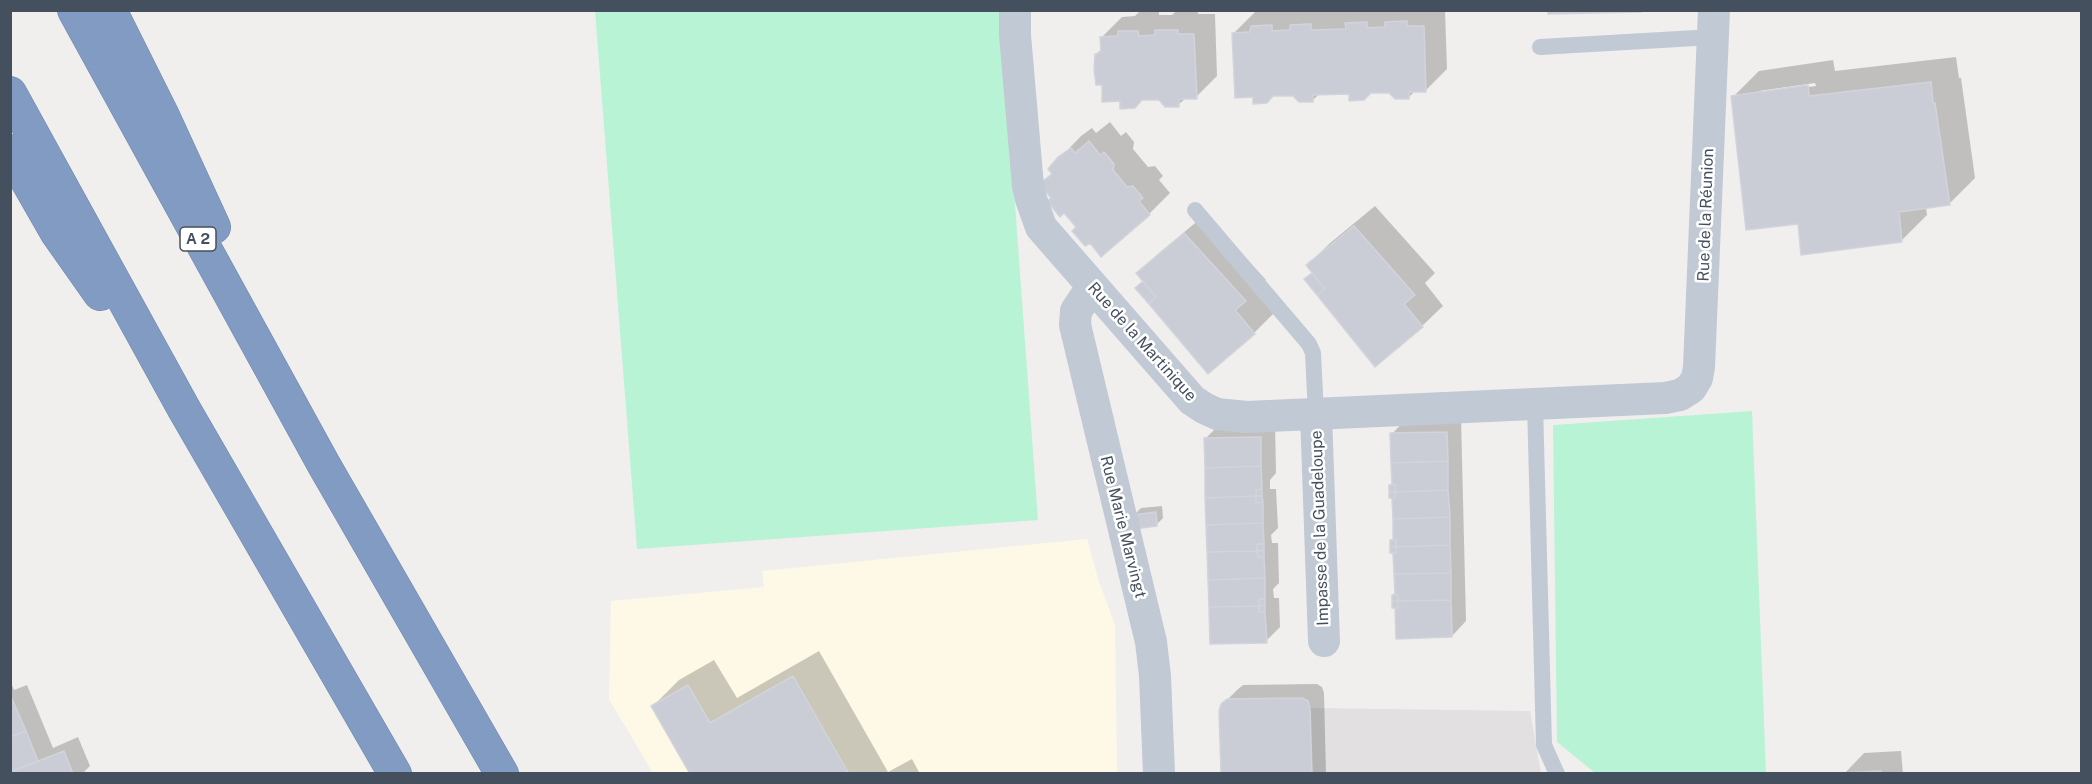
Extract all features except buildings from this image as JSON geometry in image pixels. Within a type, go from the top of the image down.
[{"type":"highway","name":"A 2","points":[[74,10],[324,465],[502,774]]},
{"type":"highway","points":[[110,10],[173,137],[324,465]]},
{"type":"highway","points":[[10,93],[184,409],[395,774]]},
{"type":"highway","points":[[10,151],[57,233],[184,409]]},
{"type":"street","name":"Rue de la Martinique","points":[[1015,10],[1017,58],[1030,199],[1041,227],[1192,400],[1203,408],[1229,416],[1665,398]]},
{"type":"street","name":"Rue de la Réunion","points":[[1665,398],[1680,395],[1691,388],[1697,378],[1699,367],[1714,24]]},
{"type":"street","name":"Rue Marie Marvingt","points":[[1092,287],[1076,312],[1075,325],[1150,642],[1155,676],[1159,774]]},
{"type":"street","name":"Impasse de la Guadeloupe","points":[[1316,414],[1324,642]]},
{"type":"lane","points":[[1540,47],[1714,24]]},
{"type":"lane","points":[[1195,210],[1309,344],[1313,353],[1316,414]]},
{"type":"lane","points":[[1534,404],[1544,745],[1557,774]]},
{"type":"shaded area","points":[[1087,539],[1099,582],[1115,625],[1117,773],[653,773],[609,699],[611,601],[764,587],[762,571]]},
{"type":"shaded area","points":[[1308,701],[1311,708],[1530,711],[1541,773],[1221,773],[1219,711],[1221,704]]},
{"type":"green space","points":[[595,11],[1001,11],[1038,520],[637,549]]},
{"type":"green space","points":[[1752,411],[1766,773],[1595,773],[1557,742],[1553,425]]}]
